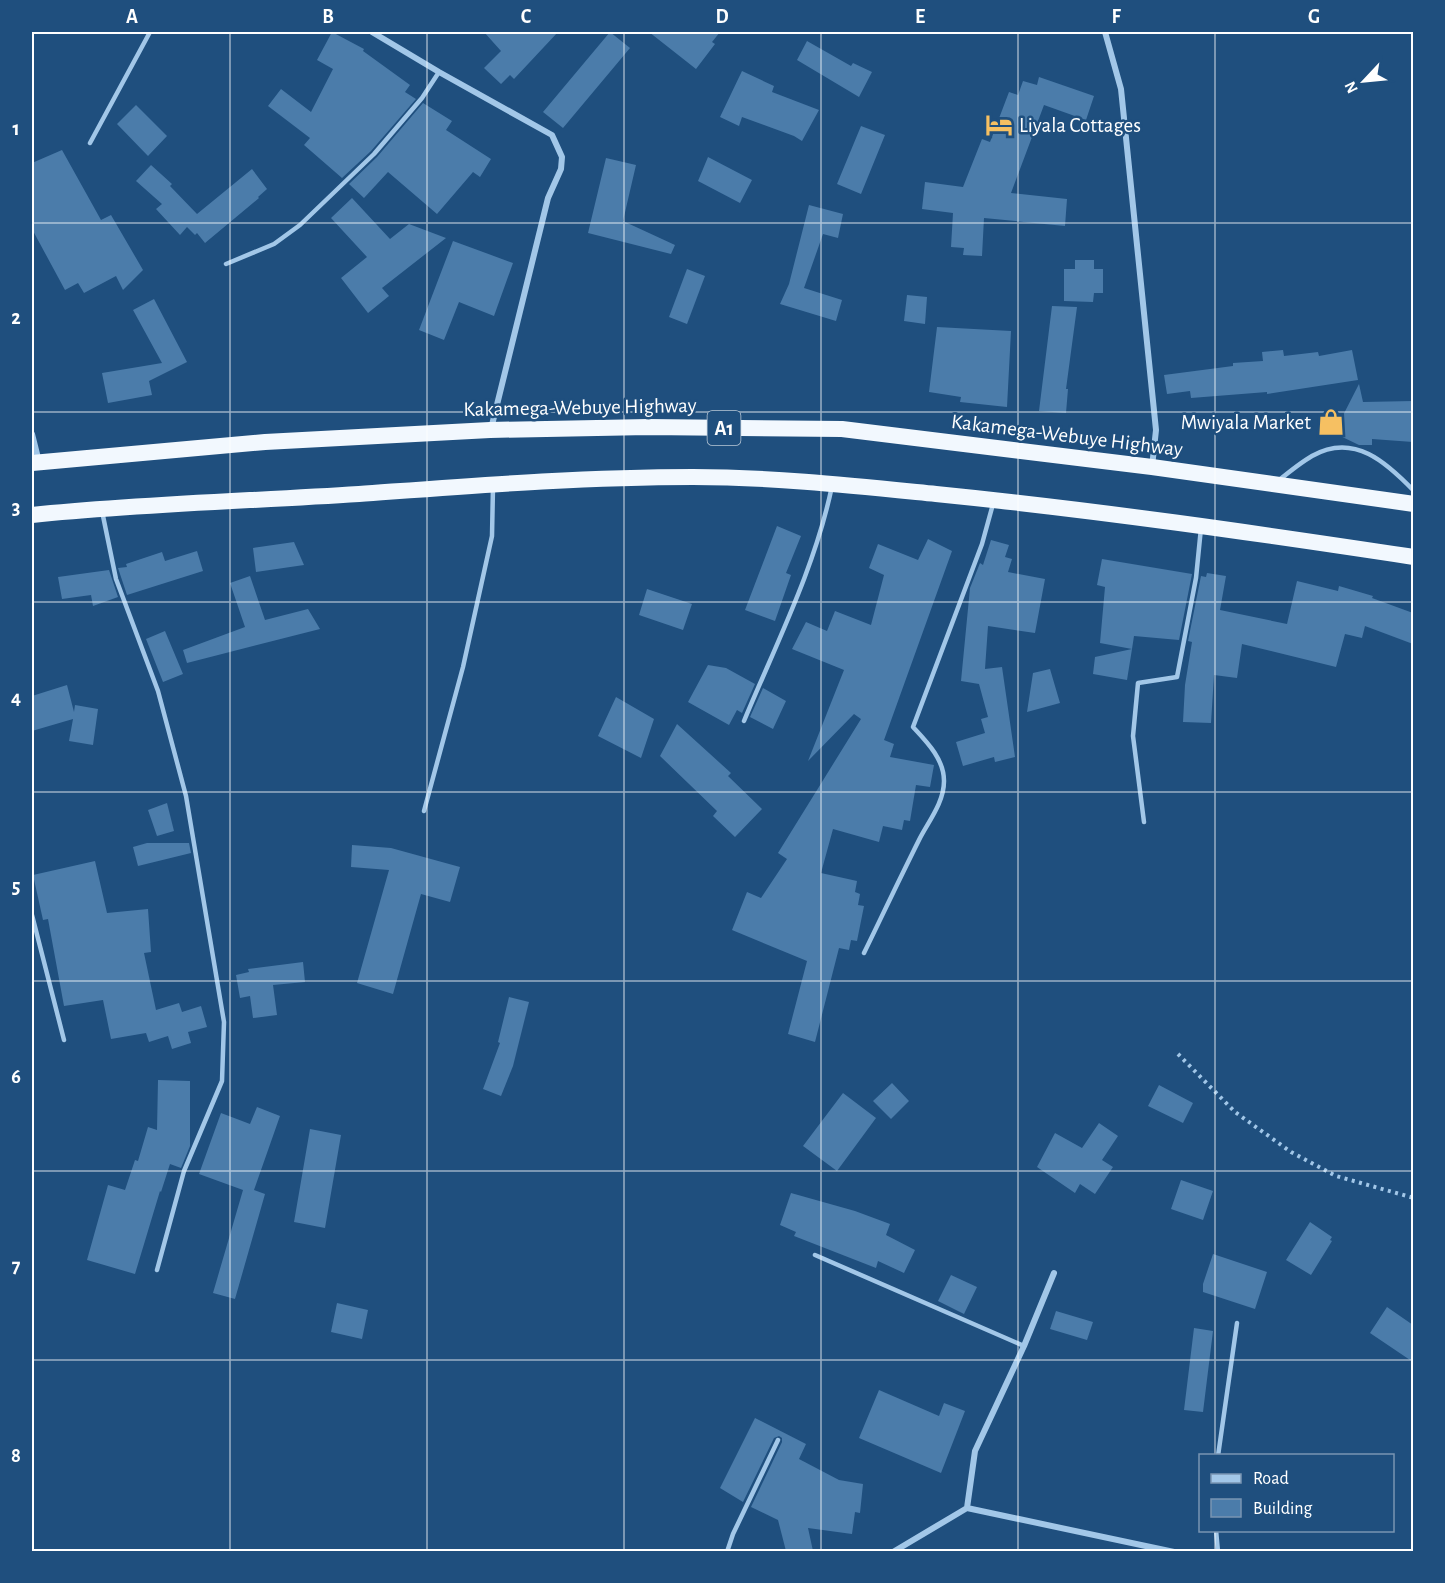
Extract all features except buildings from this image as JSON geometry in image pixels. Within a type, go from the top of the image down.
[{"type":"highway","name":"Kakamega-Webuye Highway","points":[[35,462],[265,442],[490,430],[648,427],[842,429],[1152,467],[1413,504]]},
{"type":"highway","points":[[32,515],[101,508],[493,484],[693,477],[833,483],[994,500],[1202,525],[1413,557]]},
{"type":"street","points":[[372,32],[552,135],[562,157],[561,169],[548,198],[490,430]]},
{"type":"street","points":[[1105,32],[1121,89],[1156,430],[1152,467]]},
{"type":"street","points":[[32,434],[35,462]]},
{"type":"street","points":[[968,1508],[975,1451],[1024,1346],[1054,1273]]},
{"type":"street","points":[[893,1551],[968,1508],[1174,1551]]},
{"type":"lane","points":[[90,143],[150,32]]},
{"type":"lane","points":[[226,264],[274,244],[300,225],[374,154],[422,98],[439,72]]},
{"type":"lane","points":[[1273,484],[1313,454],[1331,449],[1348,448],[1382,460],[1413,491]]},
{"type":"lane","points":[[744,721],[798,594],[826,516],[833,483]]},
{"type":"lane","points":[[424,811],[463,667],[492,536],[493,484]]},
{"type":"lane","points":[[864,953],[941,799],[944,781],[941,766],[934,749],[913,727],[982,544],[994,500]]},
{"type":"lane","points":[[101,508],[116,579],[158,691],[186,796],[224,1022],[222,1082],[184,1171],[157,1270]]},
{"type":"lane","points":[[1144,822],[1133,736],[1138,683],[1177,677],[1196,578],[1202,525]]},
{"type":"lane","points":[[32,915],[64,1040]]},
{"type":"lane","points":[[814,1255],[1024,1346]]},
{"type":"lane","points":[[1218,1454],[1237,1323]]},
{"type":"lane","points":[[727,1551],[777,1440]]},
{"type":"lane","points":[[1216,1532],[1218,1551]]},
{"type":"path","points":[[1178,1054],[1234,1113],[1291,1152],[1336,1176],[1413,1198]]},
{"type":"place","name":"Liyala Cottages","points":[[999,125]]},
{"type":"place","name":"Mwiyala Market","points":[[1331,422]]}]
